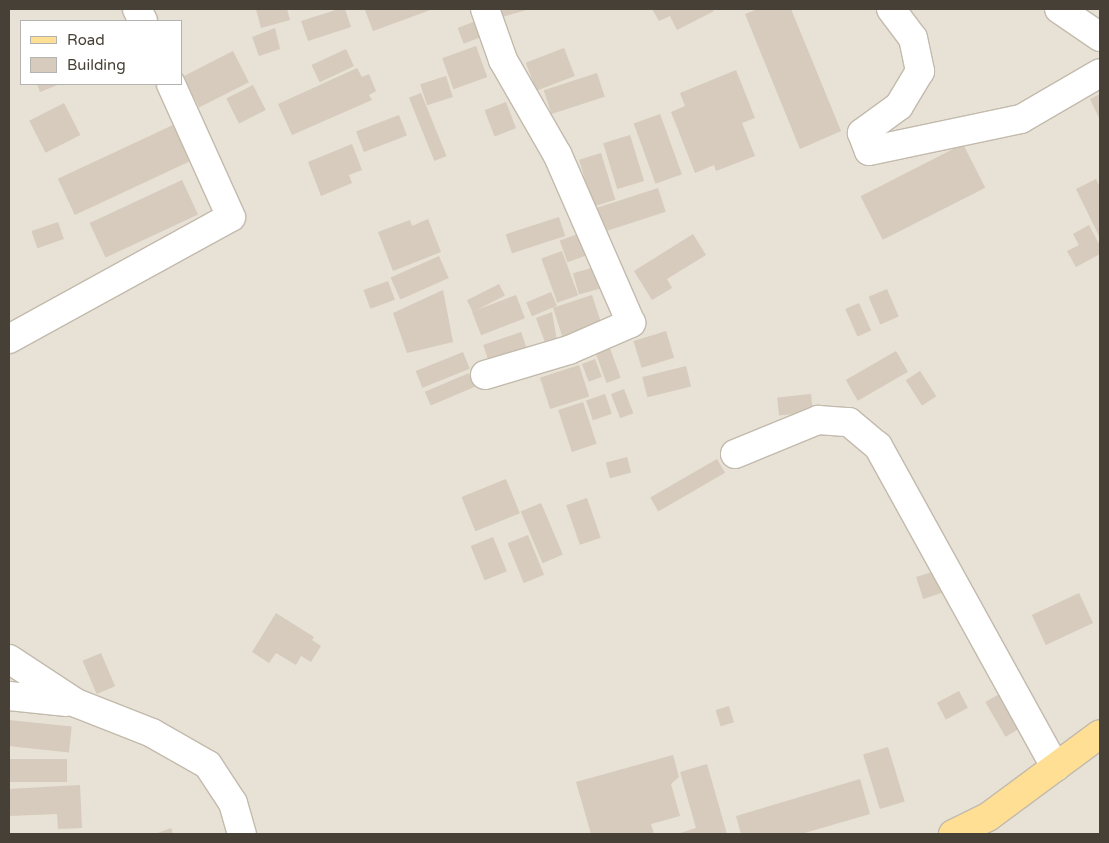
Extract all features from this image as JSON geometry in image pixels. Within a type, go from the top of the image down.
[{"type":"main road","points":[[953,834],[988,817],[1100,734]]},
{"type":"street","points":[[484,375],[568,350],[631,323],[557,154],[503,60],[485,9]]},
{"type":"street","points":[[891,9],[913,38],[920,71],[899,106],[862,133],[869,151],[1021,119],[1100,73]]},
{"type":"street","points":[[1059,9],[1100,36]]},
{"type":"street","points":[[9,339],[232,217],[171,85]]},
{"type":"street","points":[[735,454],[818,420],[849,422],[878,446],[1055,768]]},
{"type":"street","points":[[9,659],[76,703],[152,733],[208,765],[233,803],[242,834]]},
{"type":"street","points":[[9,696],[76,703]]},
{"type":"shaded area","points":[[9,9],[1100,9],[1100,834],[9,834]]},
{"type":"building","points":[[256,9],[287,9],[290,20],[261,28]]},
{"type":"building","points":[[339,9],[345,9],[351,27],[308,41],[301,21]]},
{"type":"building","points":[[433,9],[373,31],[365,10]]},
{"type":"building","points":[[500,9],[530,9],[502,17]]},
{"type":"building","points":[[652,9],[713,9],[714,11],[677,30],[670,16],[659,21]]},
{"type":"building","points":[[758,9],[791,9],[841,131],[800,149],[745,14]]},
{"type":"building","points":[[481,19],[487,35],[464,44],[458,28]]},
{"type":"building","points":[[275,28],[280,49],[259,56],[252,37]]},
{"type":"building","points":[[476,46],[487,77],[453,89],[442,58]]},
{"type":"building","points":[[564,48],[575,76],[536,91],[526,63]]},
{"type":"building","points":[[346,49],[354,66],[320,82],[312,65]]},
{"type":"building","points":[[233,51],[249,82],[199,108],[183,76]]},
{"type":"building","points":[[357,68],[362,77],[369,74],[376,91],[369,95],[372,100],[292,135],[278,104]]},
{"type":"building","points":[[736,70],[755,118],[742,123],[755,156],[716,171],[714,165],[695,173],[671,112],[685,106],[680,93]]},
{"type":"building","points":[[597,73],[605,97],[551,114],[544,90]]},
{"type":"building","points":[[446,76],[453,97],[427,105],[420,84]]},
{"type":"building","points":[[37,85],[58,85],[40,92]]},
{"type":"building","points":[[253,85],[266,110],[239,124],[226,99]]},
{"type":"building","points":[[421,93],[446,156],[434,161],[409,98]]},
{"type":"building","points":[[1100,94],[1100,120],[1090,99]]},
{"type":"building","points":[[506,102],[516,128],[495,136],[485,110]]},
{"type":"building","points":[[64,103],[80,135],[46,153],[29,121]]},
{"type":"building","points":[[660,114],[682,174],[656,184],[634,124]]},
{"type":"building","points":[[399,115],[407,136],[364,152],[356,131]]},
{"type":"building","points":[[173,125],[190,161],[75,215],[58,179]]},
{"type":"building","points":[[630,135],[644,181],[617,189],[603,143]]},
{"type":"building","points":[[352,144],[362,170],[349,175],[352,183],[321,196],[308,162]]},
{"type":"building","points":[[963,144],[985,188],[883,240],[861,196]]},
{"type":"building","points":[[601,153],[615,200],[593,207],[579,160]]},
{"type":"building","points":[[1096,179],[1100,187],[1100,238],[1076,189]]},
{"type":"building","points":[[182,180],[198,214],[106,258],[90,223]]},
{"type":"building","points":[[658,188],[666,212],[601,233],[593,209]]},
{"type":"building","points":[[559,217],[565,236],[512,253],[506,234]]},
{"type":"building","points":[[428,219],[441,252],[393,271],[378,232],[410,220],[412,226]]},
{"type":"building","points":[[58,222],[64,239],[37,248],[32,231]]},
{"type":"building","points":[[1089,225],[1100,246],[1100,254],[1076,267],[1067,251],[1079,245],[1073,234]]},
{"type":"building","points":[[586,231],[594,253],[568,262],[560,241]]},
{"type":"building","points":[[693,234],[706,255],[667,279],[672,288],[652,300],[634,271]]},
{"type":"building","points":[[562,251],[578,295],[557,303],[541,259]]},
{"type":"building","points":[[439,256],[449,278],[400,299],[391,278]]},
{"type":"building","points":[[595,267],[601,288],[579,294],[573,273]]},
{"type":"building","points":[[388,281],[395,300],[370,309],[364,290]]},
{"type":"building","points":[[499,284],[505,296],[473,312],[467,300]]},
{"type":"building","points":[[887,289],[899,317],[880,324],[869,297]]},
{"type":"building","points":[[443,290],[453,342],[407,353],[393,313]]},
{"type":"building","points":[[551,292],[557,306],[532,316],[526,303]]},
{"type":"building","points":[[516,295],[525,318],[481,335],[472,312]]},
{"type":"building","points":[[592,295],[603,328],[564,341],[553,308]]},
{"type":"building","points":[[859,303],[871,330],[857,337],[845,309]]},
{"type":"building","points":[[552,312],[557,341],[546,345],[536,318]]},
{"type":"building","points":[[666,331],[674,358],[642,368],[633,341]]},
{"type":"building","points":[[521,332],[528,352],[490,365],[483,345]]},
{"type":"building","points":[[608,343],[621,378],[607,383],[594,348]]},
{"type":"building","points":[[896,351],[908,372],[858,401],[846,380]]},
{"type":"building","points":[[463,352],[470,369],[422,388],[416,371]]},
{"type":"building","points":[[595,359],[602,377],[589,382],[582,364]]},
{"type":"building","points":[[579,365],[589,396],[550,409],[540,378]]},
{"type":"building","points":[[686,366],[691,386],[647,397],[642,377]]},
{"type":"building","points":[[920,371],[936,396],[922,405],[906,380]]},
{"type":"building","points":[[469,373],[475,387],[431,406],[425,392]]},
{"type":"building","points":[[624,389],[633,413],[620,418],[611,394]]},
{"type":"building","points":[[605,394],[612,414],[593,420],[586,401]]},
{"type":"building","points":[[811,394],[813,412],[779,415],[777,398]]},
{"type":"building","points":[[583,402],[597,444],[572,452],[558,410]]},
{"type":"building","points":[[627,457],[631,472],[610,478],[606,463]]},
{"type":"building","points":[[717,459],[725,473],[658,511],[650,497]]},
{"type":"building","points":[[506,479],[520,513],[475,531],[461,497]]},
{"type":"building","points":[[587,498],[601,538],[580,545],[566,505]]},
{"type":"building","points":[[541,503],[563,555],[543,563],[521,512]]},
{"type":"building","points":[[528,535],[544,575],[524,583],[508,543]]},
{"type":"building","points":[[493,537],[507,571],[485,580],[471,546]]},
{"type":"building","points":[[938,570],[945,592],[923,599],[916,577]]},
{"type":"building","points":[[1079,593],[1093,623],[1046,645],[1032,615]]},
{"type":"building","points":[[276,613],[314,637],[312,640],[321,646],[311,662],[301,656],[296,665],[276,653],[269,663],[252,652]]},
{"type":"building","points":[[101,653],[115,686],[97,694],[83,661]]},
{"type":"building","points":[[959,691],[968,708],[946,720],[937,703]]},
{"type":"building","points":[[1001,693],[1021,728],[1005,737],[985,702]]},
{"type":"building","points":[[729,706],[734,722],[721,726],[716,710]]},
{"type":"building","points":[[9,720],[72,727],[69,752],[9,746]]},
{"type":"building","points":[[888,747],[905,802],[880,809],[863,755]]},
{"type":"building","points":[[673,755],[679,777],[671,784],[680,816],[651,824],[654,834],[591,834],[576,782]]},
{"type":"building","points":[[9,759],[67,759],[67,782],[9,782]]},
{"type":"building","points":[[707,764],[727,834],[677,834],[696,828],[680,772]]},
{"type":"building","points":[[860,779],[870,814],[801,834],[741,834],[736,816]]},
{"type":"building","points":[[80,785],[82,828],[58,829],[57,814],[9,816],[9,789]]},
{"type":"building","points":[[171,828],[173,834],[155,834]]}]
